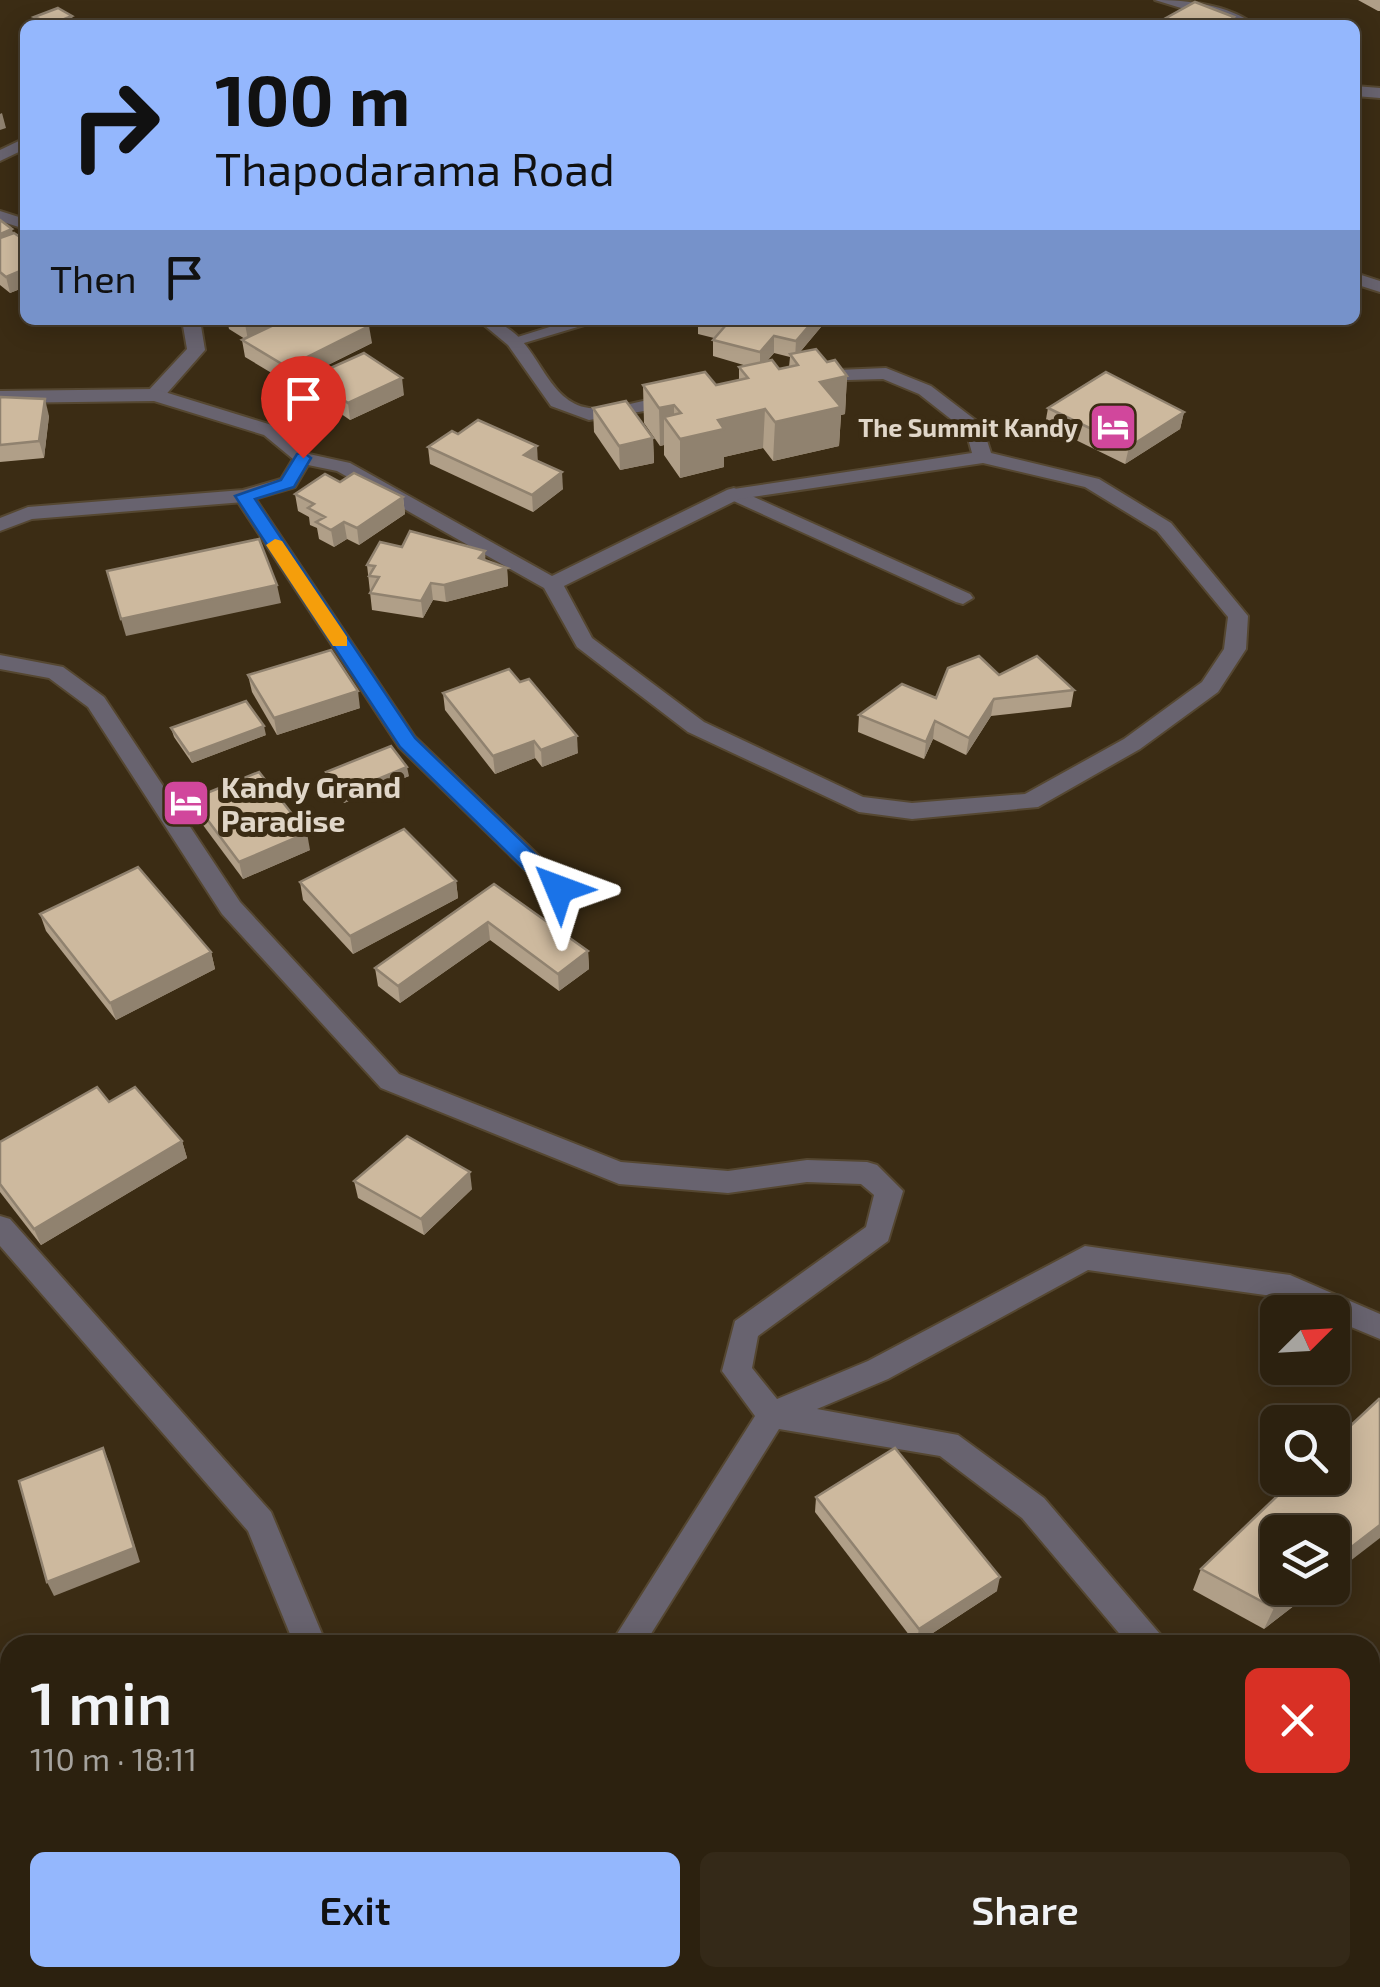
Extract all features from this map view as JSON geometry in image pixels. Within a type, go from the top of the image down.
[{"type":"street","points":[[1162,0],[1220,12],[1237,20]]},
{"type":"street","points":[[155,395],[196,350],[193,325]]},
{"type":"street","points":[[493,325],[514,341],[558,402],[589,414],[701,395]]},
{"type":"street","points":[[514,341],[573,325]]},
{"type":"street","points":[[794,380],[886,373],[925,390],[975,429],[983,458]]},
{"type":"street","points":[[0,396],[155,395],[271,431],[303,458],[342,467],[552,584],[584,642],[696,727],[859,804],[912,812],[1030,801],[1132,744],[1210,687],[1236,649],[1238,616],[1164,527],[1092,483],[983,458],[734,494],[552,584]]},
{"type":"street","points":[[0,526],[28,513],[244,496],[288,483],[303,458]]},
{"type":"street","points":[[734,494],[963,598]]},
{"type":"street","points":[[244,496],[408,742],[559,889]]},
{"type":"street","points":[[0,662],[55,672],[96,702],[231,908],[390,1081],[618,1173],[728,1182],[807,1172],[867,1172],[889,1190],[878,1233],[746,1330],[737,1371],[772,1415],[947,1444],[1032,1508],[1141,1635]]},
{"type":"street","points":[[0,1227],[260,1522],[306,1635]]},
{"type":"street","points":[[632,1635],[772,1415],[878,1370],[1085,1258],[1290,1287],[1380,1327]]},
{"type":"building","points":[[1195,2],[1234,17],[1230,20],[1166,18]]},
{"type":"building","points":[[58,8],[72,16],[62,20],[34,17]]},
{"type":"building","points":[[0,220],[12,229],[0,234]]},
{"type":"building","points":[[14,233],[20,237],[20,271],[6,277],[0,272],[0,238]]},
{"type":"building","points":[[274,325],[369,326],[287,367],[242,340]]},
{"type":"building","points":[[726,325],[810,325],[796,341],[774,336],[760,352],[713,340]]},
{"type":"building","points":[[816,349],[827,362],[835,360],[847,376],[820,382],[841,407],[775,422],[765,409],[718,420],[724,429],[680,439],[664,417],[681,413],[674,405],[659,408],[643,385],[705,372],[716,385],[748,378],[739,367],[772,360],[779,369],[798,365],[790,354]]},
{"type":"building","points":[[364,353],[402,378],[348,403],[332,392],[318,398],[297,383]]},
{"type":"building","points":[[1106,372],[1184,412],[1129,447],[1048,408]]},
{"type":"building","points":[[0,397],[45,399],[39,441],[0,445]]},
{"type":"building","points":[[626,401],[653,438],[619,446],[593,408]]},
{"type":"building","points":[[478,420],[537,446],[524,455],[562,472],[532,495],[428,447]]},
{"type":"building","points":[[354,473],[403,497],[357,528],[344,522],[331,530],[316,522],[325,517],[308,508],[314,504],[295,494],[325,474],[340,482]]},
{"type":"building","points":[[410,531],[485,551],[479,558],[507,568],[444,585],[431,583],[421,601],[370,593],[379,577],[369,576],[375,566],[367,565],[380,542],[402,547]]},
{"type":"building","points":[[259,539],[277,585],[121,619],[107,571]]},
{"type":"building","points":[[331,650],[358,691],[274,718],[248,675]]},
{"type":"building","points":[[979,656],[999,675],[1037,656],[1074,690],[994,699],[969,738],[935,721],[926,742],[859,715],[902,684],[936,698],[948,668]]},
{"type":"building","points":[[509,669],[520,682],[529,679],[577,736],[541,750],[534,741],[493,756],[443,693]]},
{"type":"building","points":[[246,701],[264,726],[189,754],[171,728]]},
{"type":"building","points":[[391,746],[407,767],[342,794],[326,772]]},
{"type":"building","points":[[259,772],[307,833],[239,862],[192,799]]},
{"type":"building","points":[[404,829],[456,881],[350,936],[300,882]]},
{"type":"building","points":[[138,867],[211,952],[110,1003],[40,914]]},
{"type":"building","points":[[494,884],[588,951],[558,974],[488,922],[398,986],[375,968]]},
{"type":"building","points":[[97,1087],[109,1102],[135,1087],[182,1141],[34,1229],[0,1184],[0,1142]]},
{"type":"building","points":[[407,1136],[470,1172],[421,1219],[354,1181]]},
{"type":"building","points":[[1380,1400],[1380,1525],[1350,1548],[1350,1515],[1260,1515],[1260,1601],[1201,1569],[1278,1495],[1350,1495],[1350,1426]]},
{"type":"building","points":[[103,1448],[134,1548],[47,1582],[19,1481]]},
{"type":"building","points":[[895,1448],[1000,1577],[919,1629],[816,1497]]},
{"type":"slow traffic","points":[[275,545],[340,641]]},
{"type":"place","name":"The Summit Kandy","points":[[1113,427]]},
{"type":"place","name":"Kandy Grand Paradise","points":[[186,803]]},
{"type":"route","points":[[303,458],[288,483],[244,496],[408,742],[559,889]]}]
